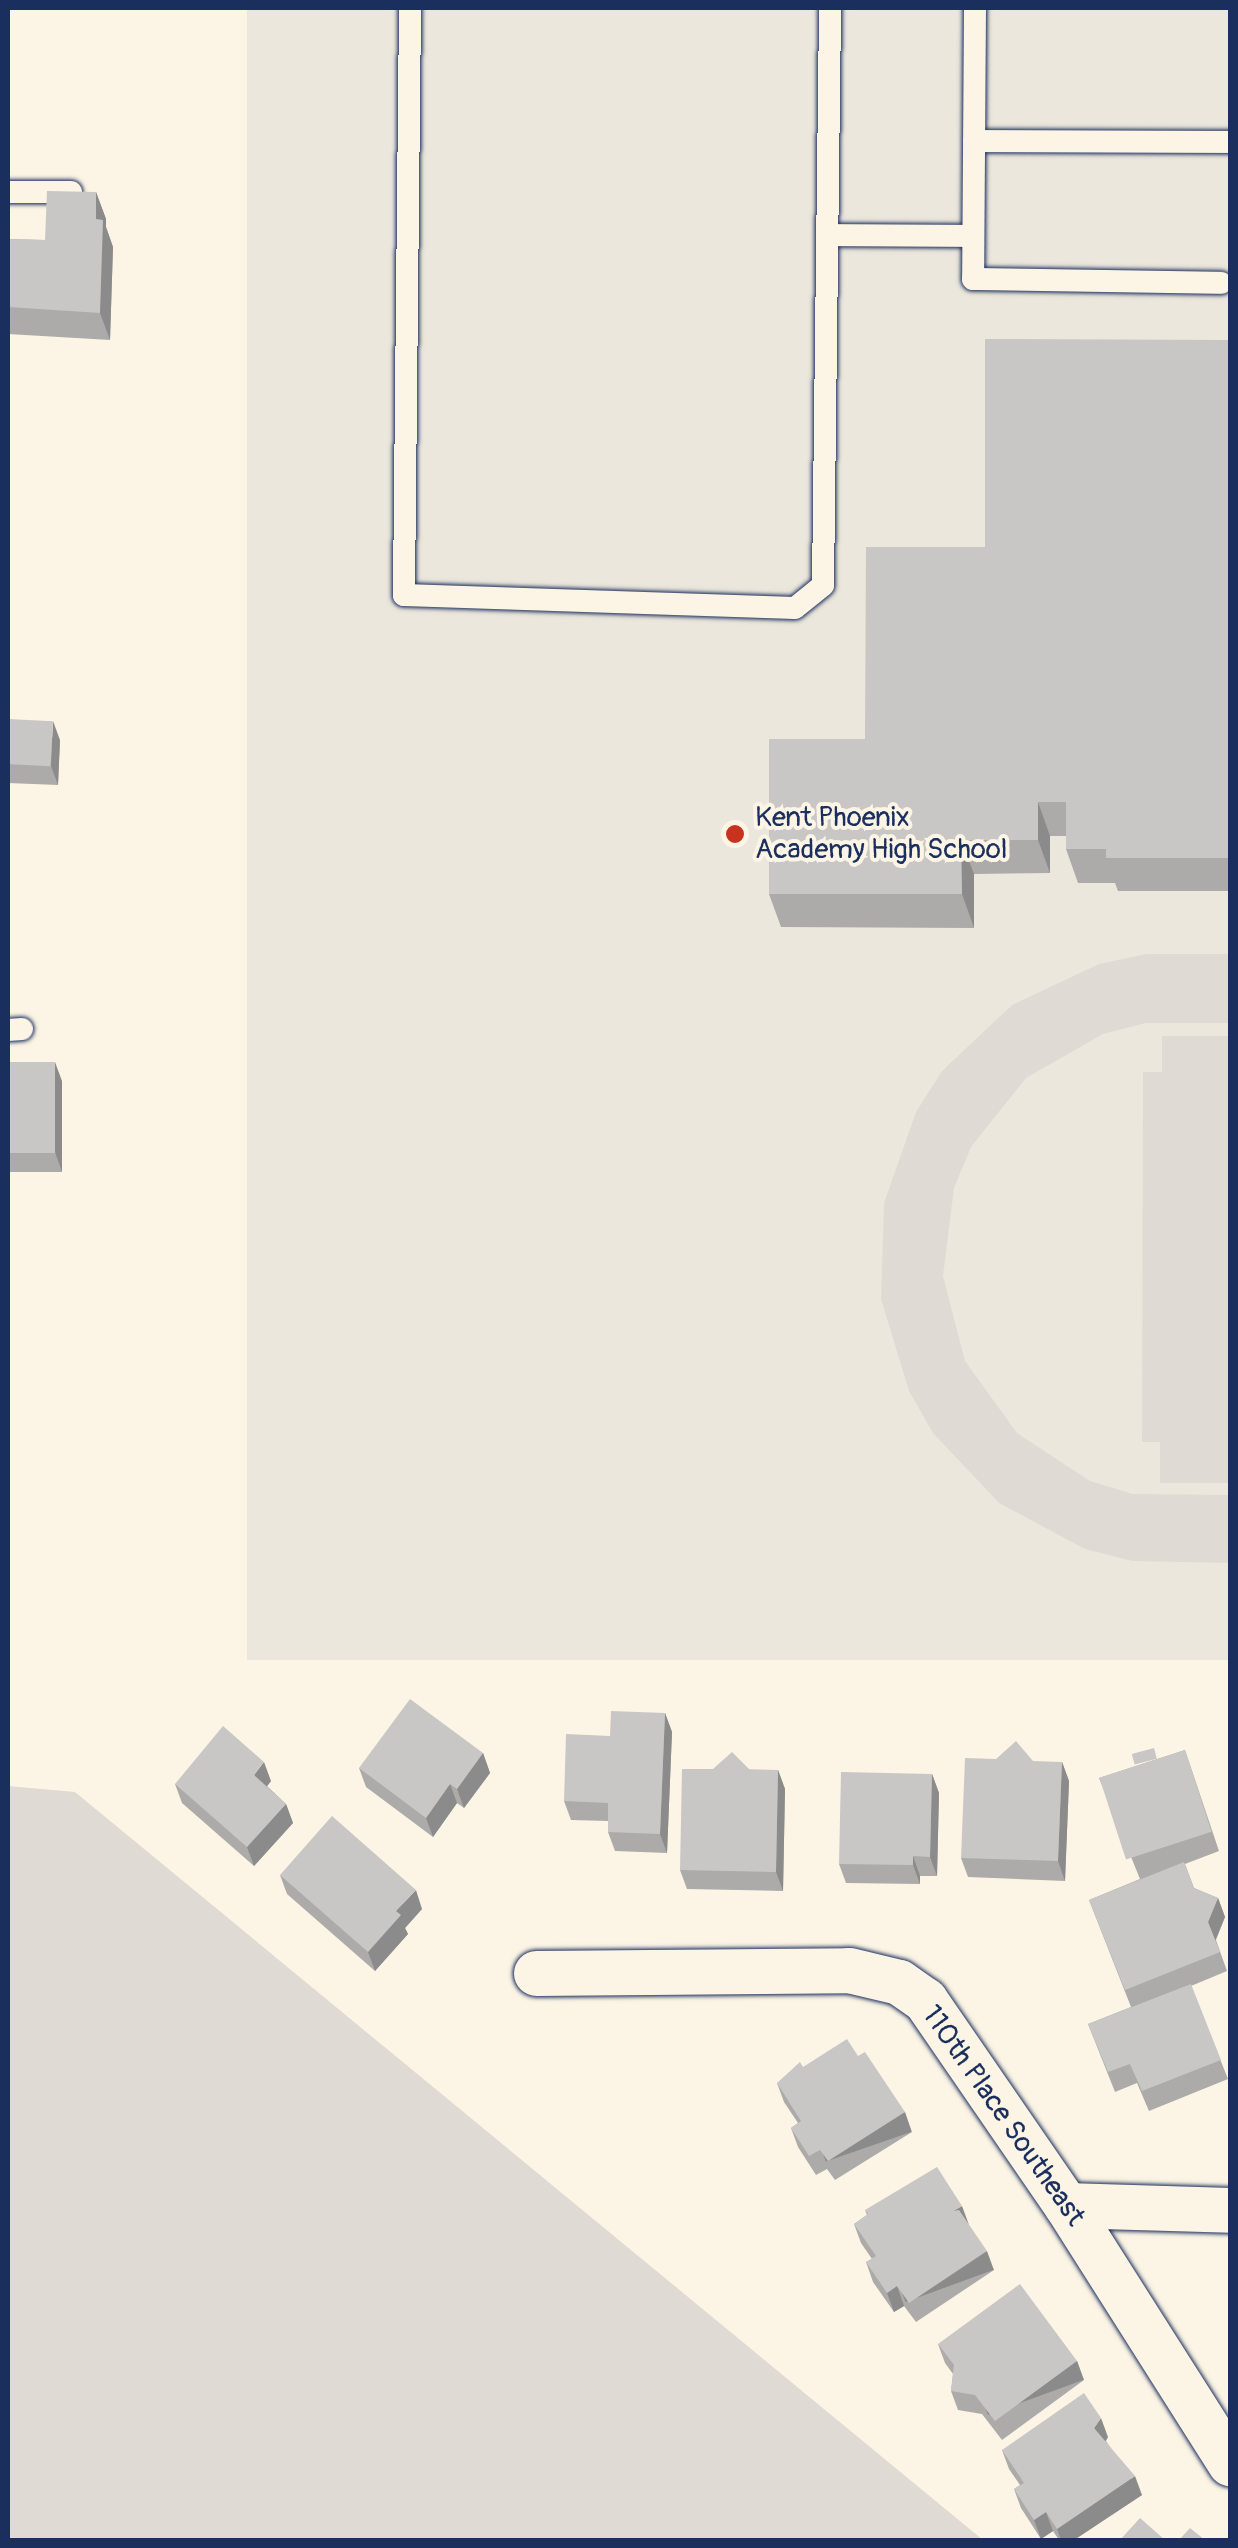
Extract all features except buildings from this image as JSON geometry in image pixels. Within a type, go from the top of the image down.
[{"type":"street","name":"110th Place Southeast","points":[[536,1972],[849,1970],[899,1982],[947,2027],[1066,2204],[1230,2463]]},
{"type":"street","points":[[1066,2204],[1230,2210]]},
{"type":"lane","points":[[410,8],[404,595],[795,608],[823,586],[830,8]]},
{"type":"lane","points":[[975,8],[972,279],[1221,283]]},
{"type":"lane","points":[[974,141],[1230,142]]},
{"type":"lane","points":[[8,192],[71,192]]},
{"type":"lane","points":[[827,235],[973,236]]},
{"type":"shaded area","name":"Kent Phoenix Academy High School","points":[[247,8],[1230,8],[1230,1660],[247,1660]]},
{"type":"shaded area","points":[[1146,954],[1230,954],[1230,1023],[1146,1023],[1103,1034],[1026,1078],[971,1147],[954,1188],[943,1276],[965,1361],[1017,1433],[1090,1481],[1133,1494],[1230,1495],[1230,1563],[1132,1561],[1085,1549],[999,1503],[933,1433],[909,1391],[881,1299],[884,1203],[916,1112],[942,1071],[1012,1005],[1099,964]]},
{"type":"shaded area","points":[[1162,1036],[1230,1036],[1230,1483],[1160,1483],[1160,1442],[1142,1442],[1143,1072],[1162,1072]]},
{"type":"shaded area","points":[[8,1786],[75,1792],[983,2540],[8,2540]]},
{"type":"place","name":"Kent Phoenix Academy High School","points":[[735,834]]}]
